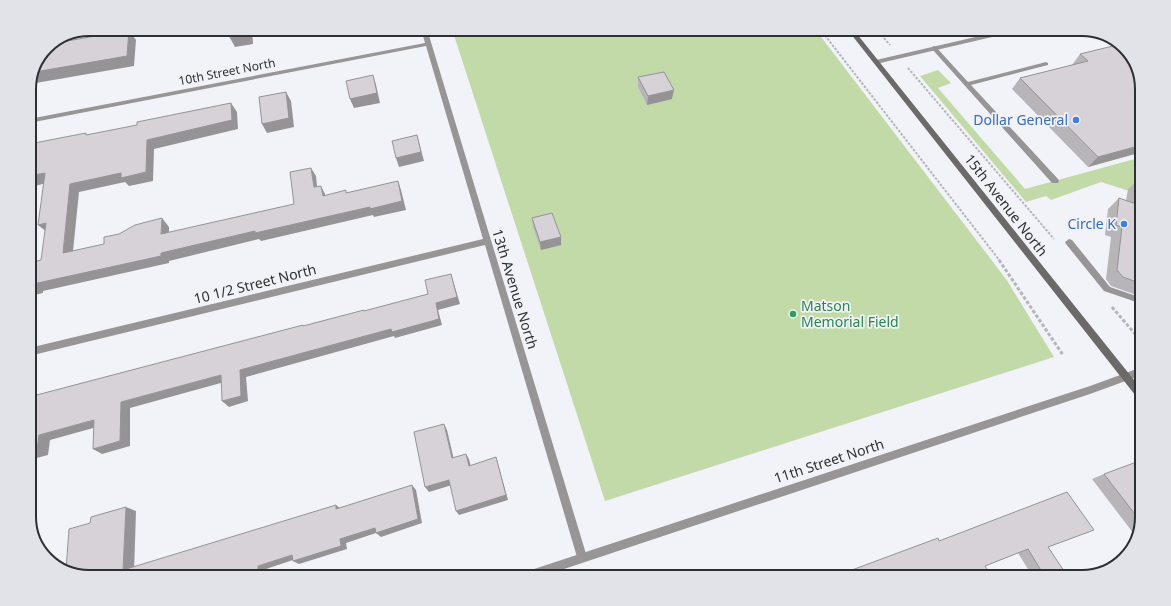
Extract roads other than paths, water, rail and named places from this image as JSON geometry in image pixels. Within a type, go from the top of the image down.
[{"type":"main road","name":"15th Avenue North","points":[[856,36],[1135,389]]},
{"type":"street","name":"13th Avenue North","points":[[426,36],[582,557]]},
{"type":"street","points":[[876,62],[987,36]]},
{"type":"street","name":"10th Street North","points":[[36,121],[428,44]]},
{"type":"street","points":[[934,48],[1055,181]]},
{"type":"street","points":[[967,84],[1046,64]]},
{"type":"street","name":"10 1/2 Street North","points":[[36,350],[487,241]]},
{"type":"street","points":[[1069,242],[1107,289],[1135,299]]},
{"type":"street","name":"11th Street North","points":[[545,570],[1135,374]]},
{"type":"place","name":"Dollar General","points":[[1076,120]]},
{"type":"place","name":"Circle K","points":[[1124,224]]},
{"type":"place","name":"Matson Memorial Field","points":[[793,314]]}]
